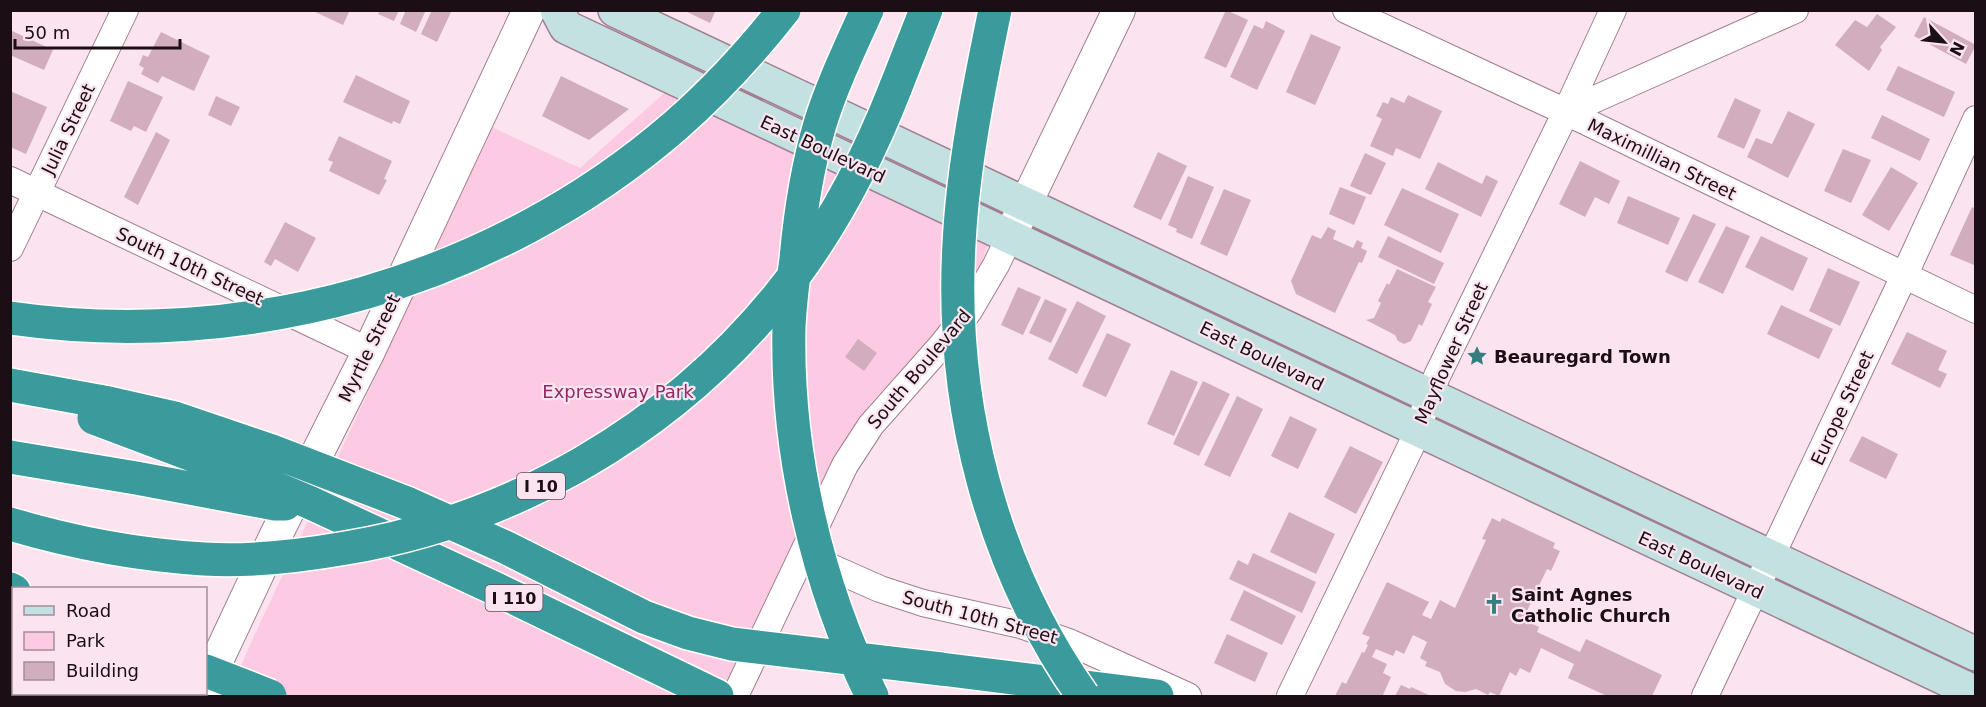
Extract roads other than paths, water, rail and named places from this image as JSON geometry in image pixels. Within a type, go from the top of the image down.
[{"type":"highway","points":[[10,318],[73,326],[117,327],[158,327],[237,321],[317,306],[367,293],[433,271],[500,241],[543,218],[579,197],[644,151],[676,125],[733,70],[784,10]]},
{"type":"highway","points":[[867,10],[835,82],[820,125],[809,170],[798,241],[789,324],[789,354],[796,446],[820,561],[845,637],[872,696]]},
{"type":"highway","name":"I 10","points":[[10,524],[49,536],[128,552],[207,559],[286,557],[366,545],[405,537],[444,525],[519,496],[574,468],[627,436],[690,387],[750,328],[777,297],[825,231],[864,162],[926,10]]},
{"type":"highway","points":[[995,10],[976,108],[959,242],[959,334],[963,384],[975,454],[999,532],[1030,607],[1083,696]]},
{"type":"highway","points":[[10,385],[175,418],[259,446],[409,504],[507,548],[633,612],[688,633],[732,644],[1157,696]]},
{"type":"highway","name":"I 110","points":[[10,391],[124,428],[311,503],[717,696]]},
{"type":"highway","points":[[10,457],[274,504],[311,503]]},
{"type":"highway","points":[[207,670],[270,696]]},
{"type":"main road","name":"East Boulevard","points":[[557,10],[566,27],[1976,693]]},
{"type":"main road","name":"East Boulevard","points":[[615,10],[1976,654]]},
{"type":"street","name":"Julia Street","points":[[10,248],[124,10]]},
{"type":"street","name":"Myrtle Street","points":[[207,682],[275,537],[369,351],[529,10]]},
{"type":"street","name":"South Boulevard","points":[[735,696],[845,465],[892,401],[942,346],[969,311],[1026,206],[1119,10]]},
{"type":"street","name":"Maximillian Street","points":[[1346,10],[1566,112],[1976,310]]},
{"type":"street","name":"Mayflower Street","points":[[1290,696],[1406,456],[1437,376],[1566,112],[1613,10]]},
{"type":"street","points":[[1566,112],[1795,10]]},
{"type":"street","name":"Europe Street","points":[[1705,696],[1976,119]]},
{"type":"street","name":"South 10th Street","points":[[10,180],[369,351]]},
{"type":"street","name":"South 10th Street","points":[[803,554],[891,593],[934,606],[1021,625],[1071,643],[1188,696]]},
{"type":"place","name":"Beauregard Town","points":[[1477,356]]},
{"type":"place","name":"Saint Agnes Catholic Church","points":[[1494,604]]},
{"type":"park label","name":"Expressway Park","points":[[618,391]]}]
